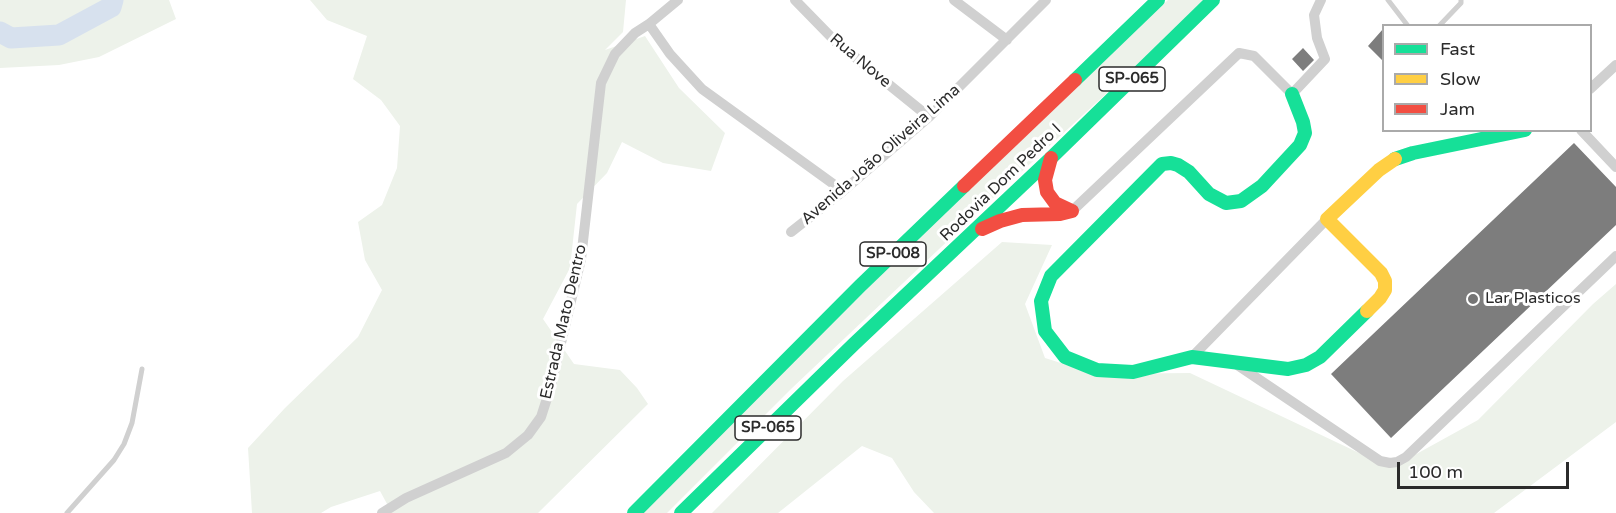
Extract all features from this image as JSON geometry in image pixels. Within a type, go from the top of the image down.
[{"type":"main road","name":"Rodovia Dom Pedro I","points":[[634,513],[884,263],[1158,0]]},
{"type":"main road","name":"Rodovia Dom Pedro I","points":[[681,513],[1213,0]]},
{"type":"main road","points":[[1292,94],[1305,133],[1300,145],[1262,186],[1241,201],[1226,203],[1209,194],[1190,172],[1178,165],[1162,164],[1051,276],[1041,301],[1045,331],[1065,357],[1096,370],[1133,372],[1192,357],[1288,369],[1306,365],[1320,357],[1380,298],[1385,290],[1385,281],[1381,273],[1328,219],[1379,170],[1396,158],[1516,132]]},
{"type":"main road","points":[[1051,158],[1045,180],[1047,192],[1055,202],[1072,211]]},
{"type":"main road","points":[[974,232],[1022,215],[1060,214],[1072,211]]},
{"type":"street","name":"Estrada Mato Dentro","points":[[382,513],[406,498],[506,453],[528,435],[541,417],[581,259],[601,83],[615,54],[635,33],[678,0]]},
{"type":"street","name":"Rua Nove","points":[[795,0],[835,41],[929,117]]},
{"type":"street","points":[[954,0],[1007,40]]},
{"type":"street","name":"Avenida João Oliveira Lima","points":[[791,232],[929,117],[1046,0]]},
{"type":"street","points":[[1072,211],[1239,53],[1254,56],[1292,94],[1325,59],[1317,38],[1314,15],[1321,0]]},
{"type":"street","points":[[649,24],[670,54],[702,89],[843,191]]},
{"type":"street","points":[[1592,87],[1616,65]]},
{"type":"street","points":[[1583,132],[1616,167]]},
{"type":"street","points":[[1192,357],[1328,219]]},
{"type":"street","points":[[1235,363],[1380,460],[1390,463],[1397,462],[1406,457],[1616,256]]},
{"type":"lane","points":[[1388,0],[1406,24]]},
{"type":"lane","points":[[1441,24],[1461,3],[1461,0]]},
{"type":"lane","points":[[67,513],[114,460],[124,444],[132,423],[142,369]]},
{"type":"shaded area","points":[[0,0],[169,0],[176,19],[99,57],[59,65],[0,68]]},
{"type":"shaded area","points":[[310,0],[626,0],[623,32],[605,50],[645,36],[679,88],[725,133],[711,171],[663,163],[622,142],[607,173],[577,204],[570,268],[543,319],[574,364],[620,370],[648,404],[538,513],[392,513],[380,491],[331,507],[321,513],[252,513],[248,448],[285,408],[358,337],[382,290],[365,260],[358,222],[382,205],[397,168],[400,126],[381,100],[353,79],[367,36],[327,20]]},
{"type":"shaded area","points":[[1168,0],[1203,0],[1121,80],[791,389],[667,513],[641,513],[870,286]]},
{"type":"shaded area","points":[[1002,242],[1052,245],[1025,304],[1045,358],[1096,374],[1190,373],[1391,468],[1478,420],[1593,304],[1616,284],[1616,422],[1494,513],[934,513],[914,492],[892,458],[862,446],[778,513],[712,513],[843,381]]},
{"type":"building","points":[[1382,30],[1382,60],[1368,46]]},
{"type":"building","points":[[1303,48],[1314,60],[1303,71],[1292,59]]},
{"type":"building","name":"Lar Plasticos","points":[[1574,143],[1616,187],[1616,225],[1391,438],[1331,374]]},
{"type":"waterway","points":[[0,32],[11,38],[59,35],[111,7],[113,0]]},
{"type":"traffic: fast","points":[[1075,80],[1158,0]]},
{"type":"traffic: fast","points":[[681,513],[1213,0]]},
{"type":"traffic: fast","points":[[1292,94],[1305,133],[1300,145],[1262,186],[1241,201],[1226,203],[1209,194],[1189,172],[1178,165],[1162,164],[1051,276],[1041,301],[1045,331],[1065,357],[1097,370],[1133,372],[1192,357],[1288,369],[1306,365],[1320,357],[1367,311]]},
{"type":"traffic: fast","points":[[1395,159],[1413,153],[1515,132]]},
{"type":"traffic: fast","points":[[634,513],[860,286],[964,186]]},
{"type":"traffic: slow","points":[[1367,311],[1385,290],[1385,281],[1381,273],[1327,219],[1379,170],[1395,159]]},
{"type":"traffic: jam","points":[[964,186],[1075,80]]},
{"type":"traffic: jam","points":[[1051,158],[1045,180],[1047,192],[1055,203],[1072,211]]},
{"type":"traffic: jam","points":[[982,229],[1022,215],[1060,214],[1072,211]]},
{"type":"place","name":"Lar Plasticos","points":[[1473,299]]}]
